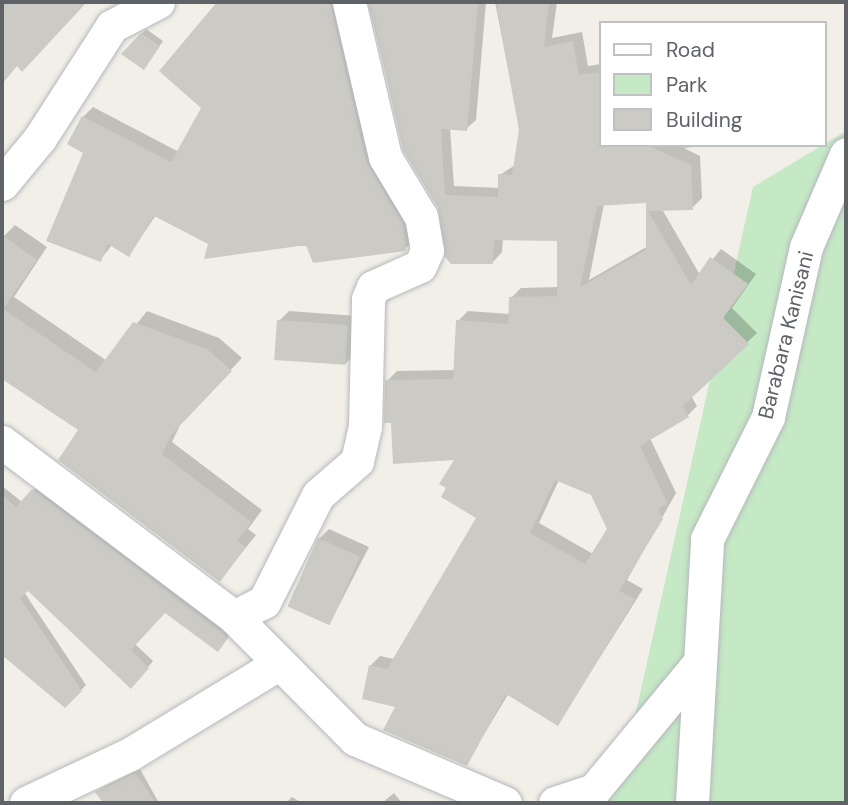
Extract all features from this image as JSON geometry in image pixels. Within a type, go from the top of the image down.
[{"type":"street","points":[[2,184],[40,138],[106,14],[158,2]]},
{"type":"street","points":[[234,617],[264,602],[318,495],[357,461],[365,426],[368,299],[373,287],[420,266],[427,250],[421,217],[385,157],[349,2]]},
{"type":"street","name":"Barabara Kanisani","points":[[692,803],[707,539],[768,417],[806,247],[846,154]]},
{"type":"street","points":[[2,442],[234,617],[355,739],[505,803]]},
{"type":"street","points":[[555,803],[594,790],[700,662]]},
{"type":"street","points":[[26,803],[130,754],[278,664]]},
{"type":"green space","points":[[846,131],[846,803],[599,803],[630,739],[753,187],[819,147],[827,147],[827,142]]},
{"type":"building","points":[[2,2],[87,2],[22,72],[17,66],[2,84]]},
{"type":"building","points":[[217,2],[330,2],[366,161],[403,224],[406,251],[313,263],[306,245],[204,259],[208,244],[154,216],[129,257],[108,244],[101,262],[46,241],[83,153],[67,144],[82,116],[171,162],[201,108],[159,71]]},
{"type":"building","points":[[369,2],[478,2],[467,131],[441,129],[445,195],[498,197],[498,174],[512,175],[519,130],[496,2],[549,2],[544,47],[573,41],[579,75],[600,72],[600,147],[651,147],[691,165],[693,210],[648,211],[691,285],[710,257],[748,284],[723,318],[749,344],[683,406],[689,417],[640,446],[668,504],[658,509],[663,519],[619,591],[635,599],[558,726],[506,694],[467,766],[383,730],[395,707],[362,699],[369,665],[387,669],[476,518],[441,497],[446,488],[439,484],[454,460],[393,464],[391,423],[384,423],[385,380],[453,379],[456,320],[508,324],[509,297],[557,296],[557,241],[494,240],[493,264],[451,264],[445,257],[438,208],[403,150]],"holes":[[[646,203],[646,250],[580,287],[597,206]],[[555,480],[591,495],[607,529],[585,564],[530,533]]]},
{"type":"building","points":[[141,33],[160,46],[144,70],[121,54]]},
{"type":"building","points":[[2,235],[37,260],[3,309],[96,372],[133,322],[207,349],[232,371],[171,435],[162,454],[251,522],[237,541],[246,547],[220,582],[58,460],[78,430],[2,379]]},
{"type":"building","points":[[277,320],[348,325],[345,365],[274,360]]},
{"type":"building","points":[[32,489],[228,638],[218,652],[165,613],[131,650],[149,668],[131,689],[28,591],[20,598],[82,691],[65,708],[2,655],[2,495],[16,507]]},
{"type":"building","points":[[318,538],[360,557],[330,625],[287,607]]},
{"type":"building","points":[[135,773],[156,803],[103,803],[95,792]]}]
